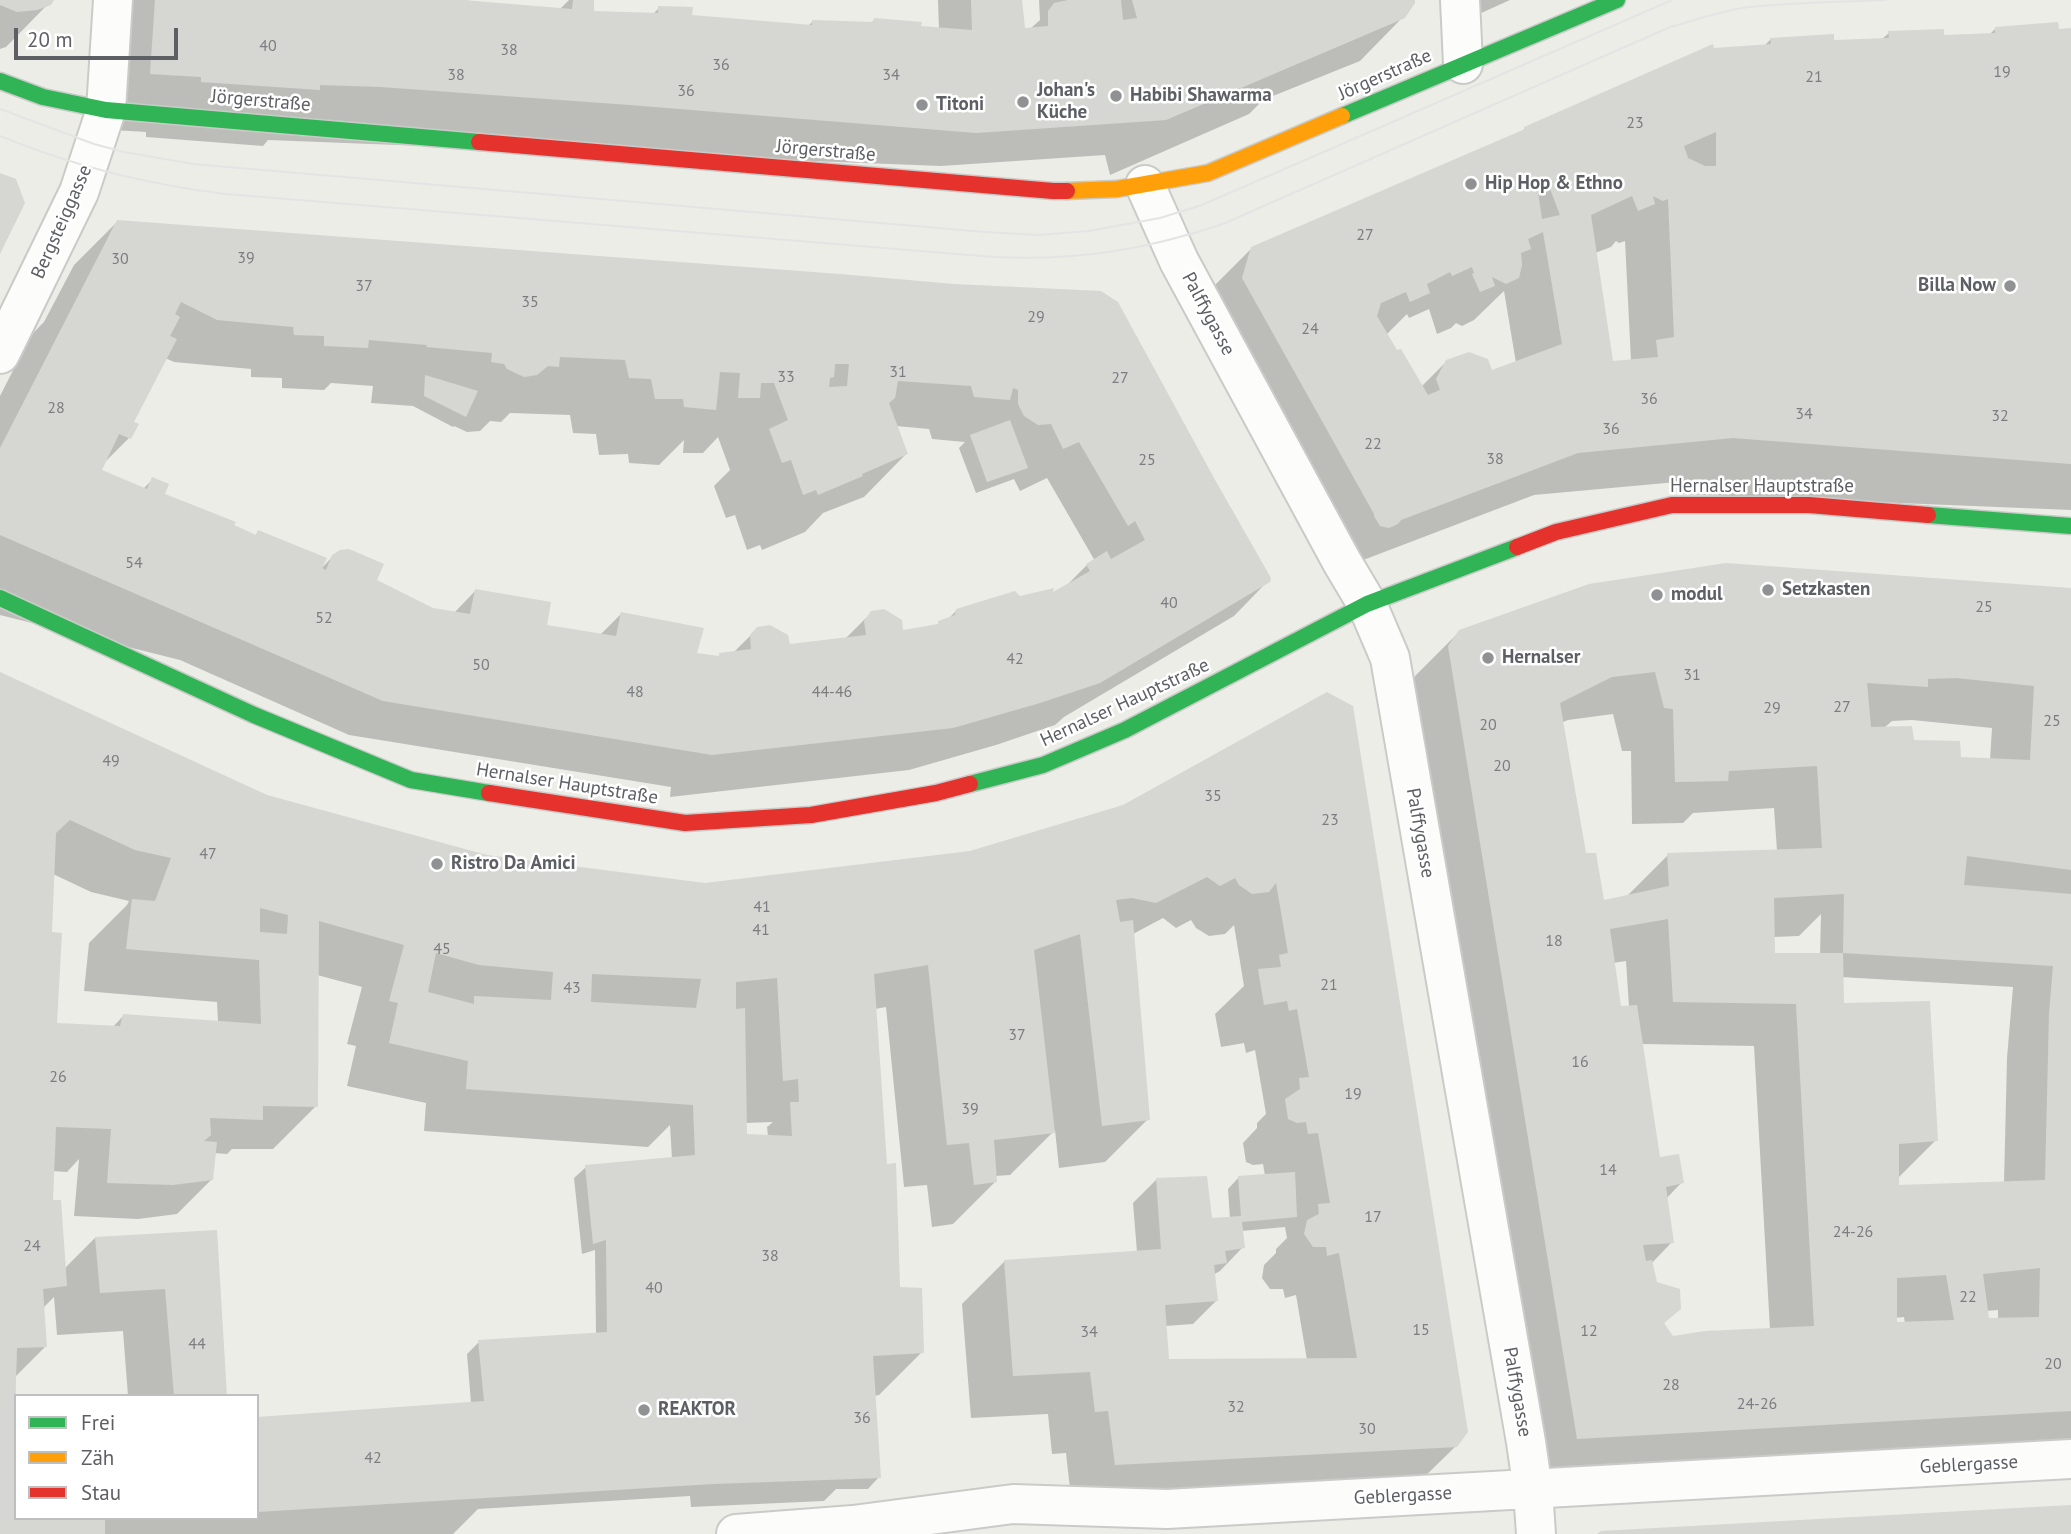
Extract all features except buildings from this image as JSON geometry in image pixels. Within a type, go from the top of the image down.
[{"type":"main road","name":"Jörgerstraße","points":[[0,81],[43,97],[106,110],[1052,191],[1089,191],[1145,185],[1208,173],[1617,0]]},
{"type":"main road","name":"Hernalser Hauptstraße","points":[[0,598],[254,715],[411,779],[570,807],[685,823],[811,815],[936,793],[1043,765],[1125,730],[1367,604],[1556,532],[1672,505],[1809,505],[2071,526]]},
{"type":"street","name":"Bergsteiggasse","points":[[0,354],[79,192],[106,110],[113,0]]},
{"type":"street","points":[[1460,0],[1463,64]]},
{"type":"street","name":"Palffygasse","points":[[1145,185],[1179,261],[1367,604],[1390,658],[1533,1490],[1536,1534]]},
{"type":"street","name":"Geblergasse","points":[[736,1534],[853,1525],[1013,1504],[1167,1509],[2071,1459]]},
{"type":"tram line","points":[[0,109],[94,144],[193,164],[1038,235],[1089,231],[1160,218],[1202,205],[1672,0]]},
{"type":"tram line","points":[[0,136],[111,173],[226,194],[994,257],[1082,255],[1166,241],[1223,224],[1670,27],[1749,7],[1886,0]]},
{"type":"traffic: fast","points":[[1342,116],[1617,0]]},
{"type":"traffic: fast","points":[[0,81],[43,97],[106,110],[479,142]]},
{"type":"traffic: fast","points":[[1928,515],[2071,526]]},
{"type":"traffic: fast","points":[[970,784],[1043,765],[1125,730],[1367,604],[1517,547]]},
{"type":"traffic: fast","points":[[0,598],[254,715],[411,780],[489,793]]},
{"type":"traffic: slow","points":[[1067,191],[1117,189],[1208,173],[1342,116]]},
{"type":"traffic: jam","points":[[479,142],[1067,191]]},
{"type":"traffic: jam","points":[[1517,547],[1556,532],[1672,505],[1809,505],[1928,515]]},
{"type":"traffic: jam","points":[[489,793],[685,823],[811,815],[936,793],[970,784]]},
{"type":"place","name":"Habibi Shawarma","points":[[1116,96]]},
{"type":"place","name":"Johan's Küche","points":[[1023,102]]},
{"type":"place","name":"Titoni","points":[[922,105]]},
{"type":"place","name":"Hip Hop & Ethno","points":[[1471,184]]},
{"type":"place","name":"Billa Now","points":[[2010,286]]},
{"type":"place","name":"Setzkasten","points":[[1768,590]]},
{"type":"place","name":"modul","points":[[1657,595]]},
{"type":"place","name":"Hernalser","points":[[1488,658]]},
{"type":"place","name":"Ristro Da Amici","points":[[437,864]]},
{"type":"place","name":"REAKTOR","points":[[644,1410]]}]
